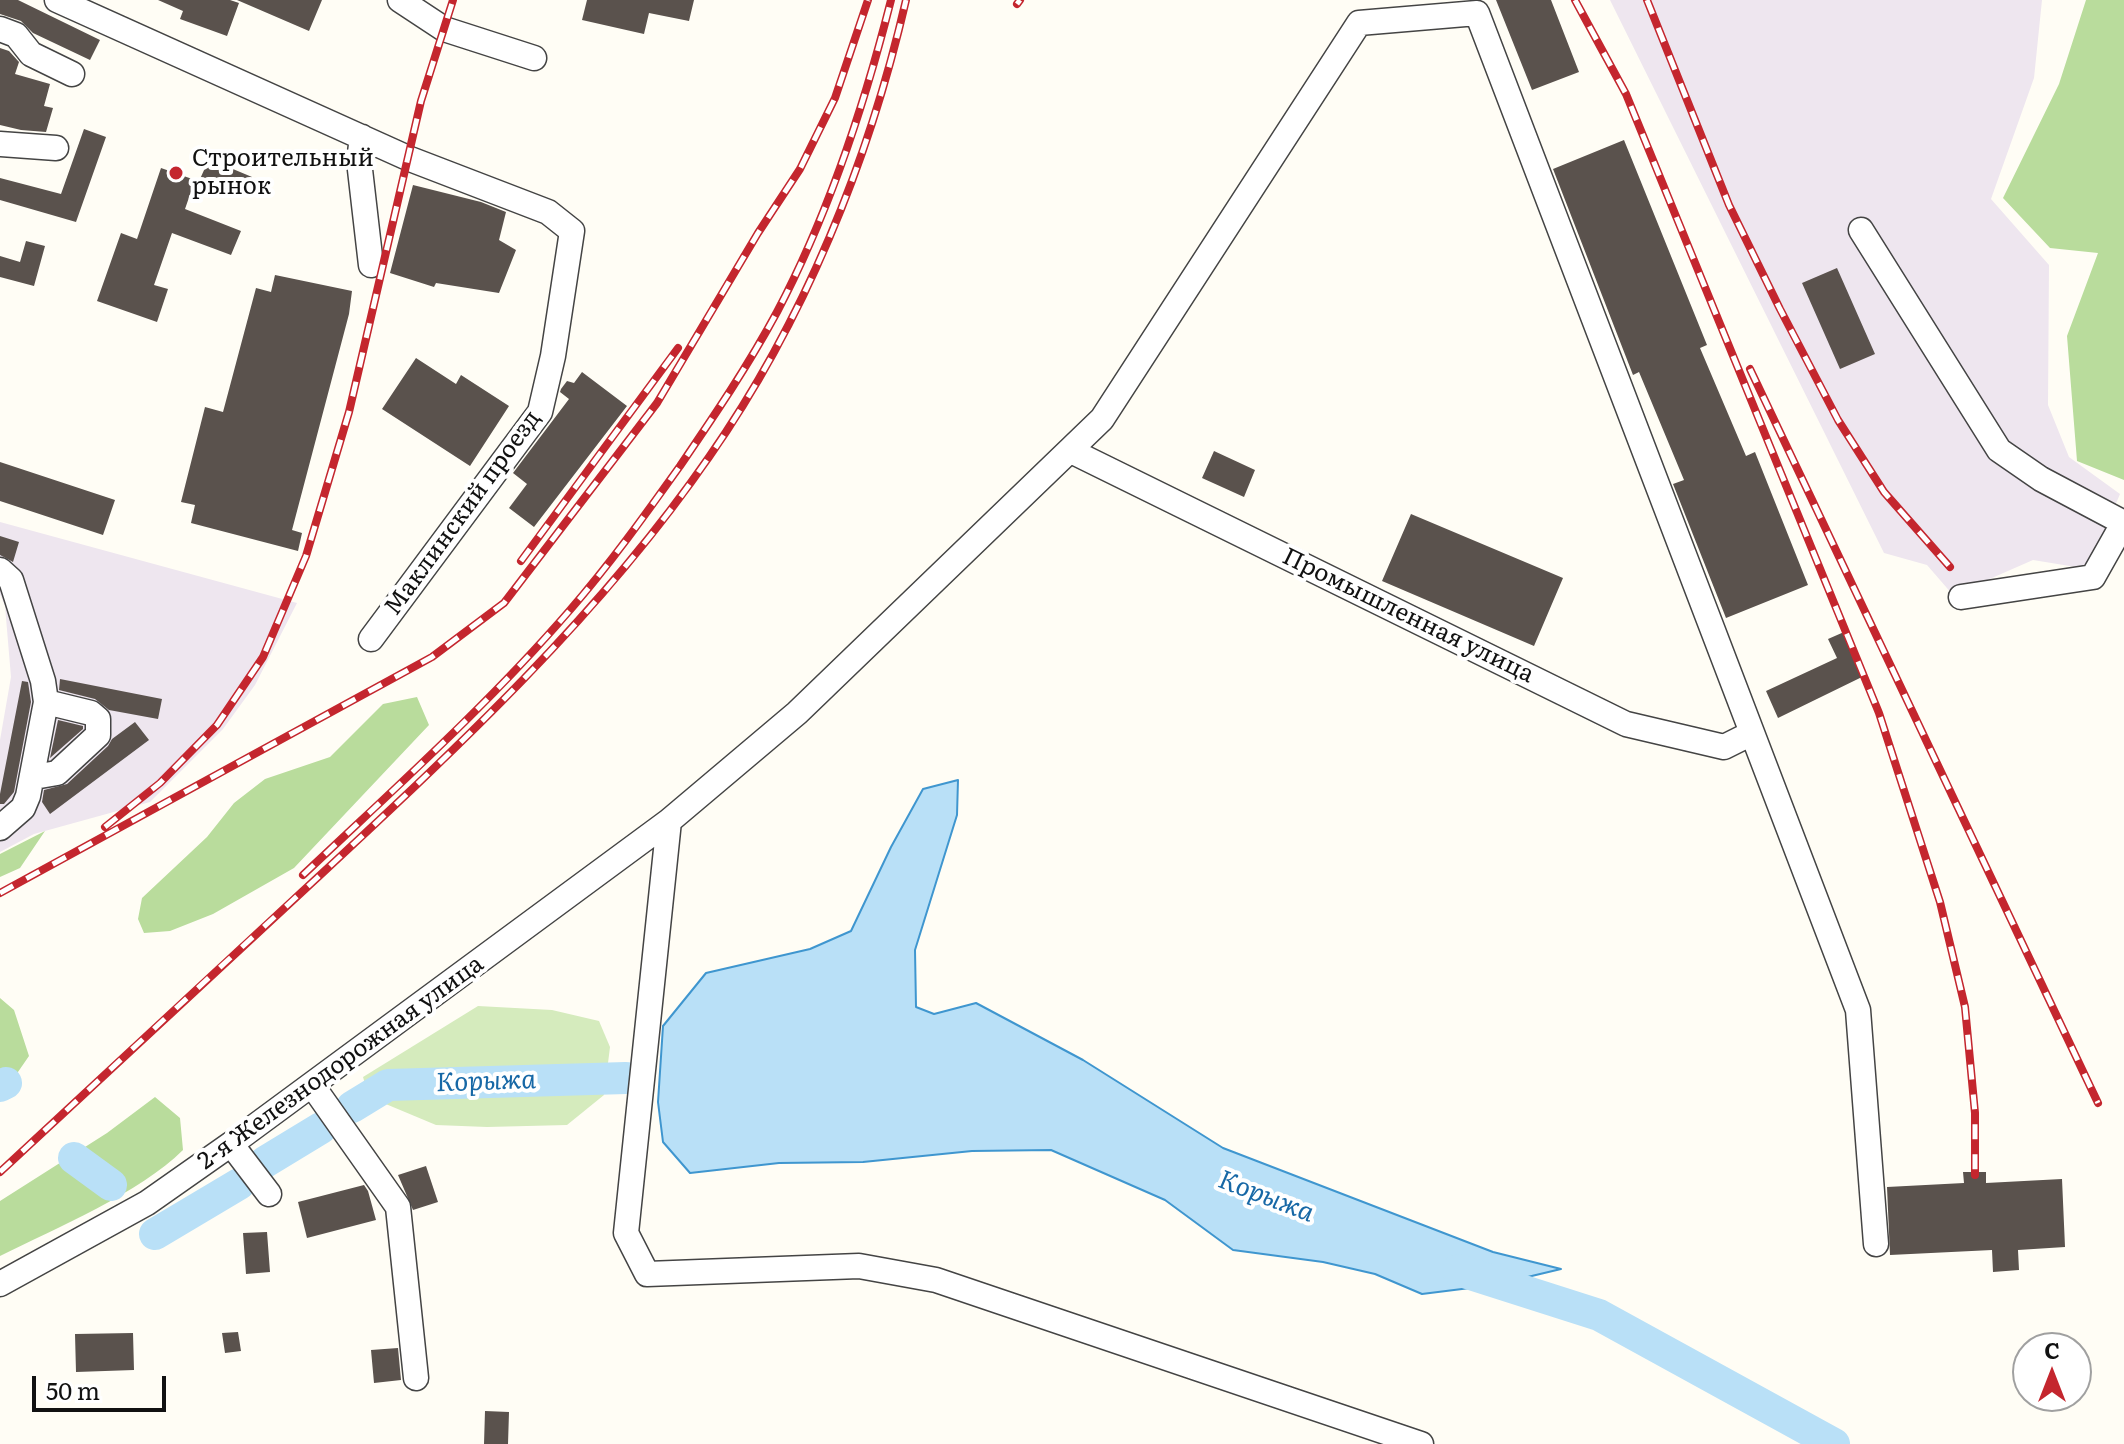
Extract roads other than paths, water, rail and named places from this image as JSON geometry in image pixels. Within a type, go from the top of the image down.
[{"type":"street","name":"Маклинский проезд","points":[[57,0],[410,159],[548,212],[572,231],[553,356],[540,412],[371,639]]},
{"type":"street","points":[[400,0],[444,29],[534,58]]},
{"type":"street","name":"2-я Железнодорожная улица","points":[[0,1284],[147,1203],[231,1144],[669,821],[797,713],[1102,419],[1359,23],[1379,0]]},
{"type":"street","points":[[1359,23],[1477,13],[1858,1010],[1876,1244]]},
{"type":"street","points":[[0,29],[16,35],[31,54],[72,74]]},
{"type":"street","points":[[362,137],[359,161],[371,265]]},
{"type":"street","points":[[0,144],[56,148]]},
{"type":"street","points":[[1861,230],[1999,450],[2041,479],[2124,522],[2093,577],[1961,597]]},
{"type":"street","name":"Промышленная улица","points":[[1071,451],[1626,724],[1724,747],[1752,733]]},
{"type":"street","points":[[0,570],[11,580],[43,681],[46,702],[34,777],[23,808],[0,828]]},
{"type":"street","points":[[34,777],[57,773],[98,735],[98,719],[91,713],[46,702]]},
{"type":"street","points":[[669,821],[626,1233],[647,1274],[859,1266],[936,1280],[1421,1444]]},
{"type":"street","points":[[312,1085],[398,1207],[416,1378]]},
{"type":"street","points":[[231,1144],[269,1194]]},
{"type":"water","points":[[958,780],[957,815],[915,950],[916,1007],[934,1014],[976,1003],[1083,1060],[1223,1148],[1493,1252],[1561,1269],[1494,1285],[1422,1294],[1375,1274],[1323,1262],[1233,1250],[1165,1200],[1051,1150],[972,1151],[863,1162],[779,1163],[690,1173],[663,1142],[658,1102],[663,1026],[706,973],[810,949],[851,931],[923,789]]},
{"type":"waterway","name":"Корыжа","points":[[352,1107],[388,1085],[626,1078]]},
{"type":"waterway","name":"Корыжа","points":[[0,1086],[6,1083]]},
{"type":"waterway","name":"Корыжа","points":[[265,1162],[321,1128]]},
{"type":"waterway","name":"Корыжа","points":[[74,1158],[111,1185]]},
{"type":"waterway","name":"Корыжа","points":[[155,1234],[239,1184]]},
{"type":"waterway","name":"Корыжа","points":[[1458,1270],[1599,1315],[1834,1444]]},
{"type":"railway","points":[[105,827],[160,783],[217,725],[263,657],[306,556],[349,412],[421,101],[453,0]]},
{"type":"railway","points":[[0,893],[432,657],[504,603],[657,403],[758,233],[800,169],[835,98],[868,0]]},
{"type":"railway","points":[[303,875],[440,746],[539,645],[613,557],[705,428],[766,332],[813,237],[857,120],[891,0]]},
{"type":"railway","points":[[0,1172],[474,729],[574,626],[666,515],[743,405],[803,295],[829,238],[873,120],[906,0]]},
{"type":"railway","points":[[1017,4],[1020,0]]},
{"type":"railway","points":[[1575,0],[1626,94],[1879,713],[1940,902],[1965,1007],[1975,1113],[1975,1175]]},
{"type":"railway","points":[[1647,0],[1729,205],[1838,420],[1884,492],[1950,567]]},
{"type":"railway","points":[[521,561],[678,348]]},
{"type":"railway","points":[[1750,369],[2098,1103]]},
{"type":"place","name":"Строительный рынок","points":[[176,173]]}]
